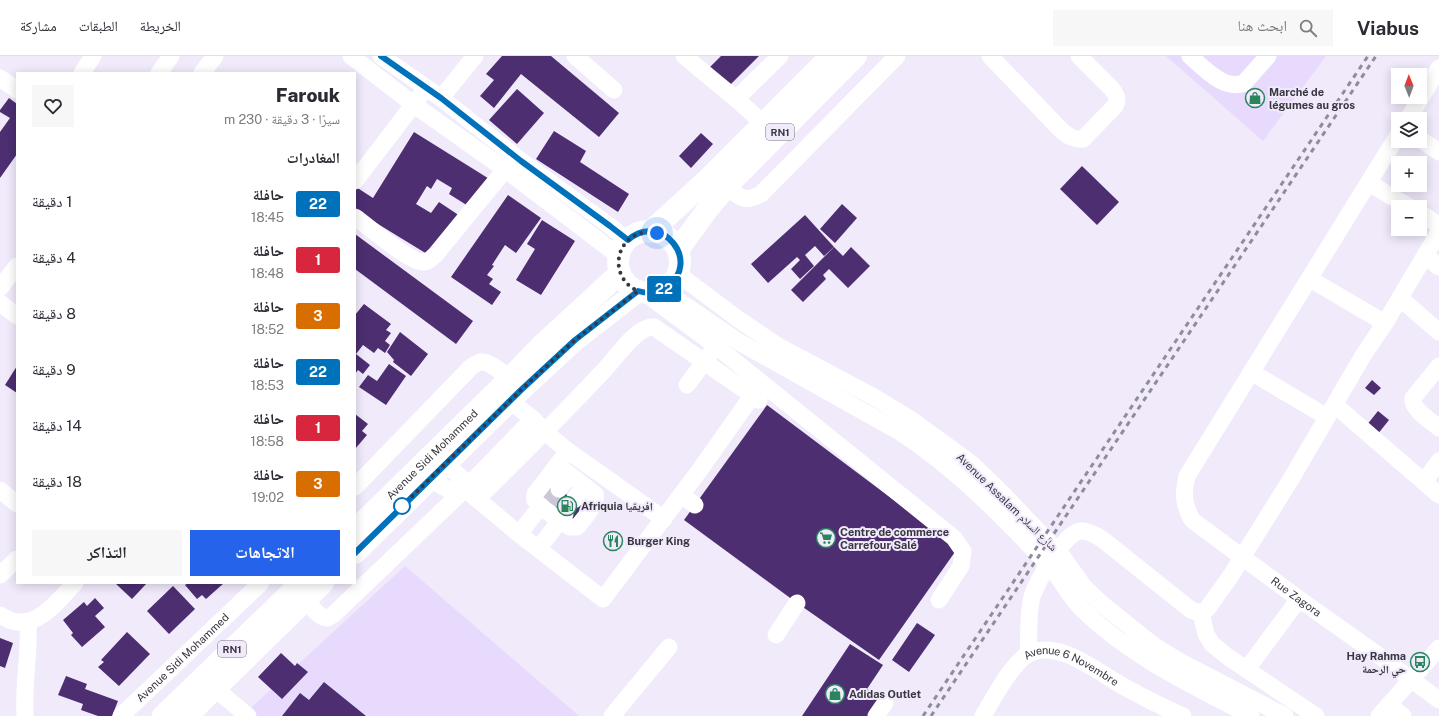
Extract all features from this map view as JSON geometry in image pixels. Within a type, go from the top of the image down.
[{"type":"main road","name":"RN1","points":[[622,257],[640,233],[650,232],[706,181],[831,56]]},
{"type":"main road","name":"RN1","points":[[678,250],[707,210],[727,186],[856,56]]},
{"type":"main road","points":[[650,232],[667,237],[674,244],[678,250],[680,263],[679,272]]},
{"type":"main road","points":[[622,257],[627,284],[649,291]]},
{"type":"main road","name":"Avenue Sidi Mohammed","points":[[356,551],[438,471],[509,396],[543,344],[622,257]]},
{"type":"main road","name":"RN1","points":[[649,291],[671,284],[679,272]]},
{"type":"main road","name":"Avenue Sidi Mohammed","points":[[356,529],[575,340],[649,291]]},
{"type":"main road","name":"RN1","points":[[163,716],[208,683],[304,591],[321,584]]},
{"type":"main road","name":"RN1","points":[[186,716],[208,683]]},
{"type":"street","points":[[83,72],[93,56]]},
{"type":"street","points":[[160,72],[171,56]]},
{"type":"street","points":[[203,72],[215,56]]},
{"type":"street","points":[[351,56],[413,104],[511,163],[610,226],[622,257]]},
{"type":"street","points":[[381,56],[441,98],[511,163]]},
{"type":"street","points":[[441,98],[475,56]]},
{"type":"street","points":[[575,56],[614,90]]},
{"type":"street","points":[[684,56],[764,124]]},
{"type":"street","points":[[736,99],[780,56]]},
{"type":"street","points":[[727,186],[740,198],[754,198],[761,194],[897,56]]},
{"type":"street","points":[[1001,60],[1061,130],[1078,140],[1083,139],[1115,106],[1117,98],[1112,89],[1079,56]]},
{"type":"street","points":[[1190,56],[1218,80],[1233,85],[1244,83],[1268,56]]},
{"type":"street","points":[[0,78],[16,89]]},
{"type":"street","points":[[1413,112],[1436,78]]},
{"type":"street","points":[[356,180],[413,104],[427,88]]},
{"type":"street","points":[[1427,144],[1439,152]]},
{"type":"street","points":[[1391,147],[1251,372],[1331,411],[1439,495]]},
{"type":"street","points":[[356,218],[407,256],[420,262],[427,262],[436,254],[511,163]]},
{"type":"street","points":[[1369,183],[1397,200]]},
{"type":"street","points":[[1427,217],[1439,225]]},
{"type":"street","points":[[1201,613],[1207,609],[1230,577],[1291,479],[1364,354],[1385,323],[1439,232]]},
{"type":"street","points":[[1426,255],[1439,266]]},
{"type":"street","points":[[0,288],[9,269]]},
{"type":"street","name":"Avenue Assalam شارع السلام","points":[[679,272],[686,280],[738,319],[778,346],[874,397],[934,435],[973,466],[1024,516],[1062,556],[1084,587],[1103,605],[1152,645],[1179,661],[1285,716]]},
{"type":"street","points":[[1310,279],[1385,323]]},
{"type":"street","points":[[649,291],[954,538],[962,551],[961,566],[938,600]]},
{"type":"street","name":"Avenue Assalam شارع السلام","points":[[649,291],[900,432],[922,446],[979,495],[1015,531],[1050,568],[1080,607],[1103,628],[1147,660],[1251,716]]},
{"type":"street","points":[[1400,298],[1439,332]]},
{"type":"street","points":[[0,303],[16,315]]},
{"type":"street","points":[[304,591],[318,614],[324,618],[328,618],[469,492],[545,432],[628,343],[646,328],[654,327],[755,398],[603,599],[519,534],[469,492],[447,489],[438,471]]},
{"type":"street","points":[[687,385],[716,346]]},
{"type":"street","points":[[356,486],[471,367],[480,362],[494,367],[509,396],[518,420],[528,420],[532,418]]},
{"type":"street","points":[[1439,366],[1426,380],[1412,401],[1416,408],[1439,428]]},
{"type":"street","name":"Rue Zagora","points":[[1251,372],[1187,476],[1183,497],[1192,520],[1439,700]]},
{"type":"street","points":[[509,396],[530,407],[532,418],[545,432],[568,451],[664,519]]},
{"type":"street","points":[[469,492],[532,418]]},
{"type":"street","points":[[519,534],[549,502],[563,470],[568,451]]},
{"type":"street","points":[[1424,482],[1439,461]]},
{"type":"street","points":[[563,470],[595,494],[596,498],[589,512],[575,528],[570,527],[566,511],[549,502],[535,500],[534,497],[563,470]]},
{"type":"street","points":[[538,549],[584,486]]},
{"type":"street","points":[[681,495],[695,505]]},
{"type":"street","points":[[1028,654],[1031,601],[1040,576],[1050,568],[1065,541],[1073,534],[1081,531],[1095,534],[1191,610],[1201,613]]},
{"type":"street","points":[[0,575],[16,560]]},
{"type":"street","points":[[0,615],[12,622],[33,621],[48,611],[74,584]]},
{"type":"street","name":"Avenue Sidi Mohammed","points":[[121,716],[260,584]]},
{"type":"street","points":[[1247,669],[1299,599]]},
{"type":"street","points":[[776,635],[797,604]]},
{"type":"street","points":[[1201,613],[1207,638],[1212,644],[1228,657],[1316,716]]},
{"type":"street","points":[[25,716],[25,687],[29,635],[28,622]]},
{"type":"street","points":[[612,716],[669,647]]},
{"type":"street","points":[[1403,716],[1384,710],[1439,648]]},
{"type":"street","name":"Avenue 6 Novembre","points":[[982,716],[1003,682],[1022,658],[1028,654],[1045,649],[1075,657],[1138,694],[1183,716]]},
{"type":"street","points":[[208,683],[248,716]]},
{"type":"shaded area","name":"Marché de légumes au gros","points":[[1166,56],[1326,56],[1263,141]]},
{"type":"shaded area","points":[[405,566],[579,716],[242,716]]},
{"type":"building","points":[[502,56],[551,56],[619,113],[599,137],[521,74],[494,108],[480,96],[494,80],[486,74]]},
{"type":"building","points":[[721,56],[759,56],[728,87],[709,68]]},
{"type":"building","points":[[517,89],[544,113],[517,144],[489,120]]},
{"type":"building","points":[[9,98],[16,103],[16,155],[0,178],[0,132],[10,118],[0,112]]},
{"type":"building","points":[[554,131],[586,151],[580,162],[629,194],[618,212],[536,159]]},
{"type":"building","points":[[414,132],[491,180],[473,209],[449,194],[452,188],[437,179],[431,189],[427,186],[416,204],[431,213],[439,202],[460,216],[427,254],[356,211],[356,187],[373,198]]},
{"type":"building","points":[[701,133],[713,144],[691,168],[679,156]]},
{"type":"building","points":[[1082,166],[1119,202],[1097,225],[1060,189]]},
{"type":"building","points":[[508,195],[541,218],[516,253],[505,245],[492,265],[494,266],[487,275],[493,279],[489,284],[501,292],[492,305],[451,277]]},
{"type":"building","points":[[842,204],[857,218],[835,243],[820,229]]},
{"type":"building","points":[[805,215],[834,247],[824,256],[815,246],[805,255],[814,266],[800,279],[791,269],[800,260],[797,257],[768,283],[751,264]]},
{"type":"building","points":[[542,220],[575,241],[541,295],[516,280],[535,249],[527,244]]},
{"type":"building","points":[[356,235],[473,321],[456,344],[356,270]]},
{"type":"building","points":[[834,247],[843,256],[851,247],[870,266],[848,288],[829,269],[823,275],[826,279],[803,302],[791,290]]},
{"type":"building","points":[[364,304],[391,324],[386,330],[391,333],[385,341],[390,345],[385,353],[378,348],[374,353],[363,345],[356,354],[356,314]]},
{"type":"building","points":[[400,332],[428,354],[411,376],[393,362],[394,360],[387,352]]},
{"type":"building","points":[[356,354],[370,365],[363,374],[358,370],[356,373]]},
{"type":"building","points":[[389,364],[406,376],[386,405],[359,387],[368,375],[377,381]]},
{"type":"building","points":[[16,368],[16,392],[5,385]]},
{"type":"building","points":[[1372,380],[1381,388],[1374,395],[1365,388]]},
{"type":"building","name":"Centre de commerce Carrefour Salé","points":[[767,405],[957,549],[879,660],[797,603],[684,520]]},
{"type":"building","points":[[1378,411],[1389,420],[1377,435],[1366,426]]},
{"type":"building","points":[[356,415],[368,424],[362,431],[367,435],[356,448]]},
{"type":"building","name":"Afriquia افريقيا","points":[[552,484],[585,508],[575,522],[542,498]]},
{"type":"building","points":[[116,584],[146,584],[132,599]]},
{"type":"building","points":[[223,584],[206,599],[202,595],[197,599],[185,585]]},
{"type":"building","points":[[173,586],[195,609],[169,634],[147,611]]},
{"type":"building","points":[[95,598],[104,608],[95,616],[105,627],[82,647],[71,635],[73,633],[63,620],[84,602],[87,606]]},
{"type":"building","points":[[917,623],[935,635],[909,672],[892,660]]},
{"type":"building","points":[[127,632],[150,654],[119,686],[98,667],[104,662],[101,660]]},
{"type":"building","points":[[0,638],[13,643],[5,668],[0,666]]},
{"type":"building","points":[[850,644],[883,665],[867,689],[881,698],[869,716],[802,716]]},
{"type":"building","points":[[281,653],[295,666],[297,663],[308,672],[282,699],[258,677]]},
{"type":"building","points":[[66,676],[87,684],[85,689],[118,701],[112,716],[98,716],[81,710],[83,704],[58,695]]},
{"type":"building","points":[[324,682],[366,716],[282,716],[300,693],[309,700]]},
{"type":"tunnel","points":[[549,503],[559,489]]},
{"type":"railway","points":[[923,716],[1368,56]]},
{"type":"railway","points":[[931,716],[1376,56]]},
{"type":"bus line","name":"22","points":[[356,552],[476,433],[575,340],[638,291],[653,293],[666,288],[676,278],[680,266],[679,253],[667,237],[654,232],[646,232],[636,234],[628,240],[521,161],[441,98],[381,56]]},
{"type":"place","name":"Marché de légumes au gros","points":[[1255,98]]},
{"type":"place","name":"Afriquia افريقيا","points":[[567,506]]},
{"type":"place","name":"Centre de commerce Carrefour Salé","points":[[826,538]]},
{"type":"place","name":"Burger King","points":[[613,541]]},
{"type":"place","name":"Hay Rahma حي الرحمة","points":[[1420,662]]},
{"type":"place","name":"Adidas Outlet","points":[[835,694]]},
{"type":"route","points":[[402,506],[476,433],[575,340],[638,291],[627,284],[623,279],[618,267],[618,260],[622,248],[630,238],[640,233],[657,233]]}]
